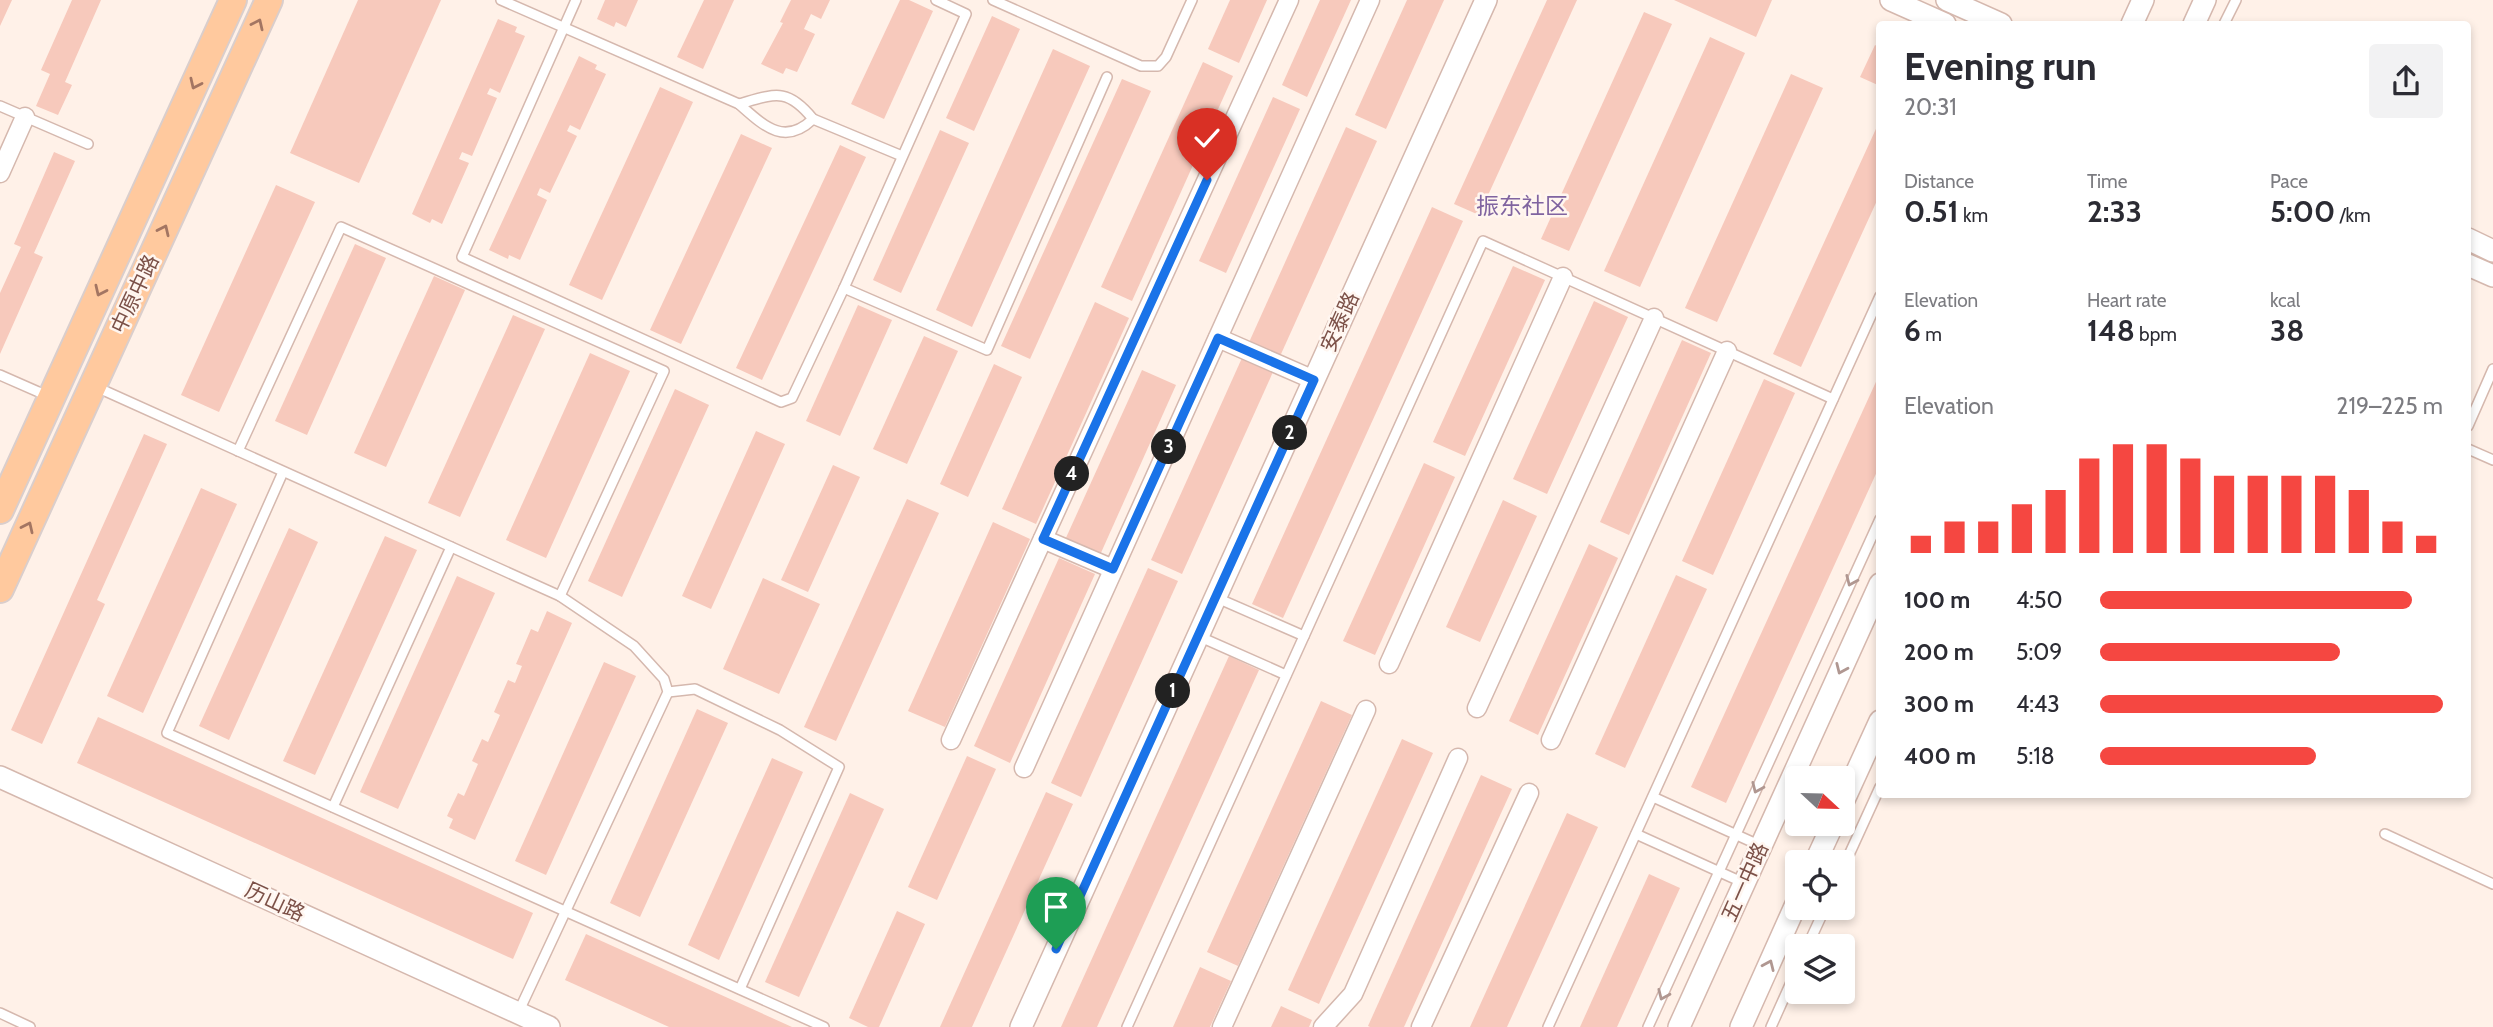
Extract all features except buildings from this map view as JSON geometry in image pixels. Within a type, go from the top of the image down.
[{"type":"main road","name":"中原中路","points":[[0,510],[233,0]]},
{"type":"main road","name":"中原中路","points":[[0,589],[269,0]]},
{"type":"street","points":[[951,740],[1289,0]]},
{"type":"street","points":[[1024,768],[1370,0]]},
{"type":"street","name":"安泰路","points":[[1021,1027],[1486,0]]},
{"type":"street","points":[[1891,0],[1938,21]]},
{"type":"street","points":[[1947,0],[1994,21]]},
{"type":"street","points":[[2133,21],[2143,0]]},
{"type":"street","points":[[2195,21],[2205,0]]},
{"type":"street","points":[[0,173],[25,117]]},
{"type":"street","points":[[2471,240],[2493,251]]},
{"type":"street","points":[[2471,266],[2493,276]]},
{"type":"street","points":[[1389,664],[1563,277]]},
{"type":"street","points":[[1477,708],[1654,318]]},
{"type":"street","points":[[1218,338],[1314,380]]},
{"type":"street","points":[[1551,740],[1727,351]]},
{"type":"street","points":[[1043,539],[1113,569]]},
{"type":"street","name":"五一中路","points":[[1679,1027],[1876,593]]},
{"type":"street","points":[[1222,1027],[1366,710]]},
{"type":"street","points":[[1855,776],[1876,730]]},
{"type":"street","points":[[1323,1027],[1353,994],[1458,758]]},
{"type":"street","name":"历山路","points":[[0,777],[549,1027]]},
{"type":"street","points":[[1421,1027],[1529,793]]},
{"type":"street","points":[[1741,1027],[1789,920]]},
{"type":"lane","points":[[501,0],[739,104],[761,123],[780,133],[801,130],[813,119]]},
{"type":"lane","points":[[576,0],[462,257],[781,402],[792,398],[966,14],[936,0]]},
{"type":"lane","points":[[993,0],[1141,66],[1158,66],[1166,57],[1192,0]]},
{"type":"lane","points":[[2226,21],[2236,0]]},
{"type":"lane","points":[[844,288],[987,350],[1107,77]]},
{"type":"lane","points":[[739,104],[784,95],[798,101],[813,119],[902,156]]},
{"type":"lane","points":[[0,106],[88,144]]},
{"type":"lane","points":[[238,451],[341,227],[639,360],[664,372],[560,596]]},
{"type":"lane","points":[[1127,1027],[1483,241],[1833,399]]},
{"type":"lane","points":[[1548,1027],[1876,305]]},
{"type":"lane","points":[[2471,419],[2493,369]]},
{"type":"lane","points":[[0,375],[51,398]]},
{"type":"lane","points":[[93,386],[560,596],[634,646],[664,679],[668,692],[518,1013]]},
{"type":"lane","points":[[2471,450],[2493,460]]},
{"type":"lane","points":[[283,472],[167,733],[824,1027]]},
{"type":"lane","points":[[1648,1027],[1876,528]]},
{"type":"lane","points":[[333,807],[451,547]]},
{"type":"lane","points":[[1216,597],[1304,636]]},
{"type":"lane","points":[[1198,636],[1286,675]]},
{"type":"lane","points":[[668,692],[695,690],[780,730],[839,767],[740,989]]},
{"type":"lane","points":[[1851,850],[1876,796]]},
{"type":"lane","points":[[1653,797],[1761,846]]},
{"type":"lane","points":[[1636,834],[1744,883]]},
{"type":"lane","points":[[2385,834],[2493,884]]},
{"type":"lane","points":[[1771,1027],[1785,996]]},
{"type":"lane","points":[[0,1013],[30,1027]]},
{"type":"district","name":"振东社区","points":[[1522,206]]},
{"type":"route","points":[[1056,949],[1314,380],[1218,338],[1113,569],[1043,539],[1207,180]]}]
